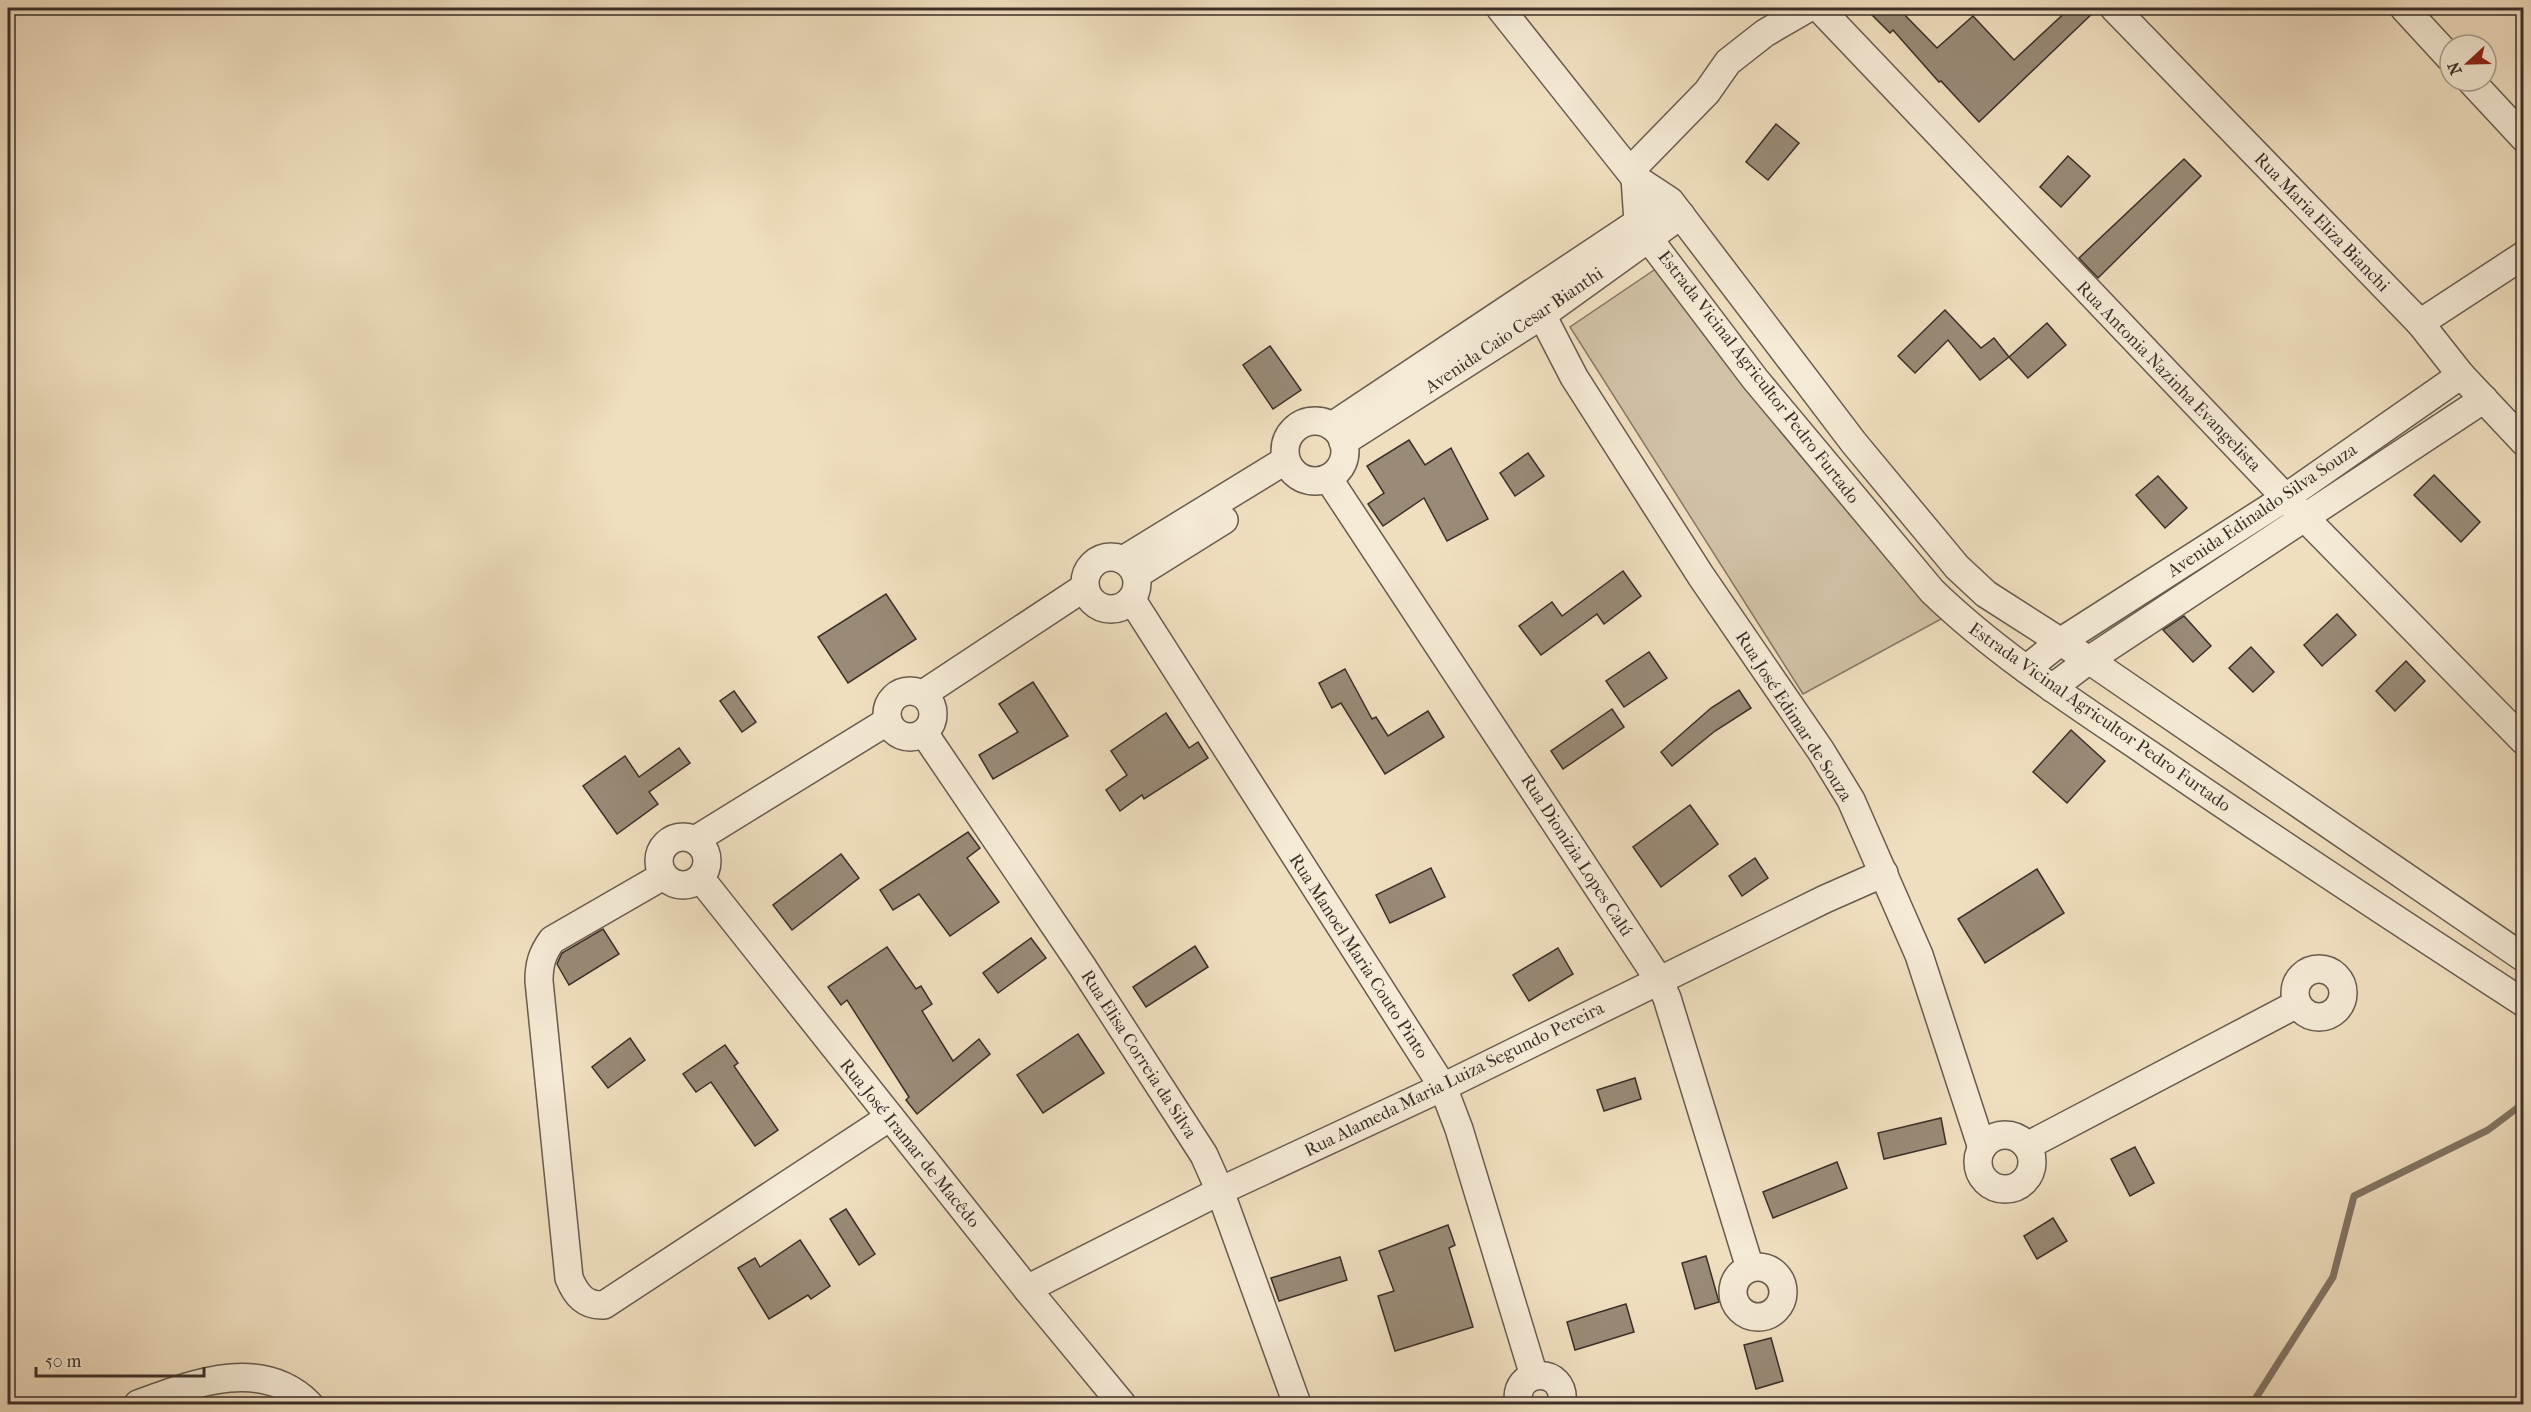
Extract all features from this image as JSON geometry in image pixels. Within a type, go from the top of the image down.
[{"type":"street","name":"Estrada Vicinal Agricultor Pedro Furtado","points":[[1500,8],[1632,175],[1676,208],[1854,443],[1957,567],[1986,594],[2089,660],[2523,958]]},
{"type":"street","points":[[1643,231],[1632,175],[1707,92],[1728,62],[1765,33],[1808,8]]},
{"type":"street","name":"Rua Antonia Nazinha Evangelista","points":[[1819,8],[2294,507],[2523,741]]},
{"type":"street","name":"Rua Maria Eliza Bianchi","points":[[2114,8],[2420,323],[2461,375],[2523,442]]},
{"type":"street","points":[[2404,8],[2438,45]]},
{"type":"street","points":[[2482,93],[2523,138]]},
{"type":"street","name":"Avenida Caio Cesar Bianthi","points":[[1337,434],[1676,208]]},
{"type":"street","name":"Estrada Vicinal Agricultor Pedro Furtado","points":[[1643,231],[1755,379],[1932,591],[1960,618],[2052,688],[2217,801],[2523,1003]]},
{"type":"street","name":"Avenida Caio Cesar Bianthi","points":[[1337,434],[1542,315],[1643,231]]},
{"type":"street","points":[[2420,323],[2523,255]]},
{"type":"street","name":"Rua José Edimar de Souza","points":[[1542,315],[1574,377],[1696,567],[1821,751],[1851,800],[1919,955],[1982,1148],[1978,1166],[1981,1174],[1995,1187],[2003,1189],[2020,1184],[2031,1171],[2032,1162],[2027,1146]]},
{"type":"street","name":"Avenida Edinaldo Silva Souza","points":[[2052,688],[2294,507],[2461,375]]},
{"type":"street","name":"Avenida Edinaldo Silva Souza","points":[[2026,669],[2060,642],[2484,399]]},
{"type":"street","points":[[1314,420],[1337,434],[1344,459],[1341,466],[1328,478],[1312,481],[1291,468],[1285,442],[1296,426],[1314,420]]},
{"type":"street","points":[[1130,578],[1107,557],[1092,564],[1085,578],[1087,593],[1096,606],[1111,610],[1119,609],[1130,578],[1291,468]]},
{"type":"street","name":"Rua Dionizia Lopes Calú","points":[[1328,478],[1659,980],[1750,1268]]},
{"type":"street","name":"Rua Manoel Maria Couto Pinto","points":[[1130,578],[1443,1088],[1459,1129],[1534,1376]]},
{"type":"street","points":[[927,700],[1087,593]]},
{"type":"street","points":[[701,857],[684,837],[676,838],[664,846],[659,861],[663,876],[669,882],[686,886],[701,857],[903,730],[931,725],[933,717],[927,700],[911,690],[897,694],[887,707],[903,730]]},
{"type":"street","name":"Rua Elisa Correia da Silva","points":[[903,730],[1114,1015],[1204,1155],[1220,1191],[1297,1404]]},
{"type":"street","name":"Rua José Iramar de Macêdo","points":[[701,857],[890,1117],[1122,1404]]},
{"type":"street","name":"Rua Alameda Maria Luiza Segundo Pereira","points":[[1027,1289],[1220,1191],[1443,1088],[1825,899],[1884,873]]},
{"type":"street","points":[[663,876],[552,940],[539,963],[569,1278],[574,1290],[583,1300],[594,1306],[604,1305],[890,1117]]},
{"type":"street","points":[[1982,1148],[1988,1141],[2005,1135],[2021,1140],[2027,1146],[2297,1004]]},
{"type":"street","points":[[1519,1404],[1518,1394],[1521,1387],[1534,1376],[1545,1376],[1557,1383],[1563,1396],[1562,1404]]},
{"type":"street","points":[[138,1404],[181,1388],[219,1379],[253,1378],[272,1380],[284,1385],[298,1393],[309,1404]]},
{"type":"shaded area","points":[[1666,262],[1954,612],[1803,694],[1570,327]]},
{"type":"building","points":[[1865,8],[1898,8],[1937,48],[1973,16],[2014,60],[2070,8],[2098,8],[1979,122],[1941,81],[1939,82],[1893,30],[1890,33]]},
{"type":"building","points":[[1776,124],[1799,143],[1768,180],[1746,162]]},
{"type":"building","points":[[2068,156],[2090,176],[2061,207],[2040,187]]},
{"type":"building","points":[[2184,159],[2201,176],[2098,278],[2079,258]]},
{"type":"building","points":[[1945,310],[1981,348],[1994,338],[2009,357],[1980,380],[1948,340],[1915,373],[1898,356]]},
{"type":"building","points":[[2047,323],[2066,345],[2028,378],[2009,357]]},
{"type":"building","points":[[1270,346],[1301,390],[1273,409],[1243,365]]},
{"type":"building","points":[[1409,440],[1425,465],[1451,448],[1488,519],[1447,541],[1424,498],[1383,526],[1368,504],[1384,493],[1367,466]]},
{"type":"building","points":[[1528,453],[1544,476],[1515,496],[1500,473]]},
{"type":"building","points":[[2434,475],[2480,522],[2461,542],[2414,495]]},
{"type":"building","points":[[2158,476],[2187,508],[2165,528],[2136,495]]},
{"type":"building","points":[[1623,571],[1641,596],[1604,624],[1597,614],[1541,655],[1519,626],[1552,602],[1562,616]]},
{"type":"building","points":[[886,594],[916,639],[848,683],[818,637]]},
{"type":"building","points":[[2337,614],[2356,635],[2322,666],[2304,645]]},
{"type":"building","points":[[2184,616],[2211,646],[2193,662],[2163,630]]},
{"type":"building","points":[[2251,647],[2274,672],[2253,692],[2229,668]]},
{"type":"building","points":[[1649,652],[1667,678],[1624,707],[1606,681]]},
{"type":"building","points":[[2406,661],[2425,681],[2395,711],[2376,691]]},
{"type":"building","points":[[1345,669],[1372,719],[1376,717],[1388,736],[1428,711],[1444,737],[1385,774],[1341,703],[1332,708],[1319,683]]},
{"type":"building","points":[[1033,682],[1068,736],[993,779],[979,755],[1018,732],[999,704]]},
{"type":"building","points":[[1739,690],[1751,708],[1715,731],[1672,766],[1661,752],[1711,708]]},
{"type":"building","points":[[734,691],[756,722],[742,732],[720,701]]},
{"type":"building","points":[[1612,709],[1624,727],[1563,769],[1551,751]]},
{"type":"building","points":[[1166,713],[1189,748],[1198,742],[1208,758],[1144,799],[1142,795],[1120,811],[1106,790],[1127,775],[1111,751]]},
{"type":"building","points":[[2071,730],[2105,761],[2067,803],[2033,772]]},
{"type":"building","points":[[679,748],[690,763],[649,792],[658,804],[617,834],[583,786],[625,756],[639,777]]},
{"type":"building","points":[[1690,805],[1718,844],[1661,887],[1633,847]]},
{"type":"building","points":[[968,832],[980,848],[967,858],[999,902],[950,936],[919,894],[893,910],[880,890]]},
{"type":"building","points":[[841,854],[859,878],[792,930],[773,905]]},
{"type":"building","points":[[1755,858],[1768,878],[1742,896],[1729,876]]},
{"type":"building","points":[[1431,868],[1445,897],[1390,923],[1376,895]]},
{"type":"building","points":[[2037,869],[2064,913],[1985,963],[1958,919]]},
{"type":"building","points":[[603,929],[619,954],[569,985],[557,964],[562,953]]},
{"type":"building","points":[[1031,938],[1046,958],[998,993],[983,973]]},
{"type":"building","points":[[1195,946],[1208,967],[1146,1007],[1133,987]]},
{"type":"building","points":[[887,947],[916,989],[921,986],[932,1004],[922,1011],[953,1061],[979,1039],[990,1054],[917,1114],[906,1100],[909,1097],[847,1000],[841,1005],[828,987]]},
{"type":"building","points":[[1558,948],[1573,974],[1529,1001],[1513,975]]},
{"type":"building","points":[[1078,1034],[1104,1073],[1043,1113],[1017,1075]]},
{"type":"building","points":[[630,1038],[645,1060],[608,1088],[592,1067]]},
{"type":"building","points":[[725,1045],[738,1063],[734,1066],[778,1130],[755,1146],[711,1082],[696,1092],[683,1074]]},
{"type":"building","points":[[1635,1078],[1641,1099],[1604,1111],[1597,1090]]},
{"type":"building","points":[[1941,1118],[1946,1144],[1884,1159],[1878,1133]]},
{"type":"building","points":[[2135,1147],[2154,1183],[2130,1196],[2111,1159]]},
{"type":"building","points":[[1837,1162],[1847,1188],[1773,1218],[1763,1192]]},
{"type":"building","points":[[846,1209],[875,1254],[859,1265],[830,1219]]},
{"type":"building","points":[[2053,1218],[2067,1241],[2037,1259],[2024,1236]]},
{"type":"building","points":[[1448,1225],[1455,1245],[1449,1248],[1473,1327],[1395,1351],[1378,1296],[1394,1291],[1379,1251]]},
{"type":"building","points":[[800,1240],[830,1286],[811,1299],[808,1295],[769,1319],[738,1268],[755,1258],[760,1267]]},
{"type":"building","points":[[1706,1256],[1719,1302],[1695,1309],[1682,1263]]},
{"type":"building","points":[[1340,1257],[1347,1280],[1279,1301],[1271,1278]]},
{"type":"building","points":[[1626,1304],[1634,1332],[1575,1350],[1567,1322]]},
{"type":"building","points":[[1771,1338],[1783,1381],[1756,1389],[1744,1345]]},
{"type":"waterway","points":[[2252,1404],[2333,1277],[2354,1196],[2488,1130],[2524,1103]]}]
